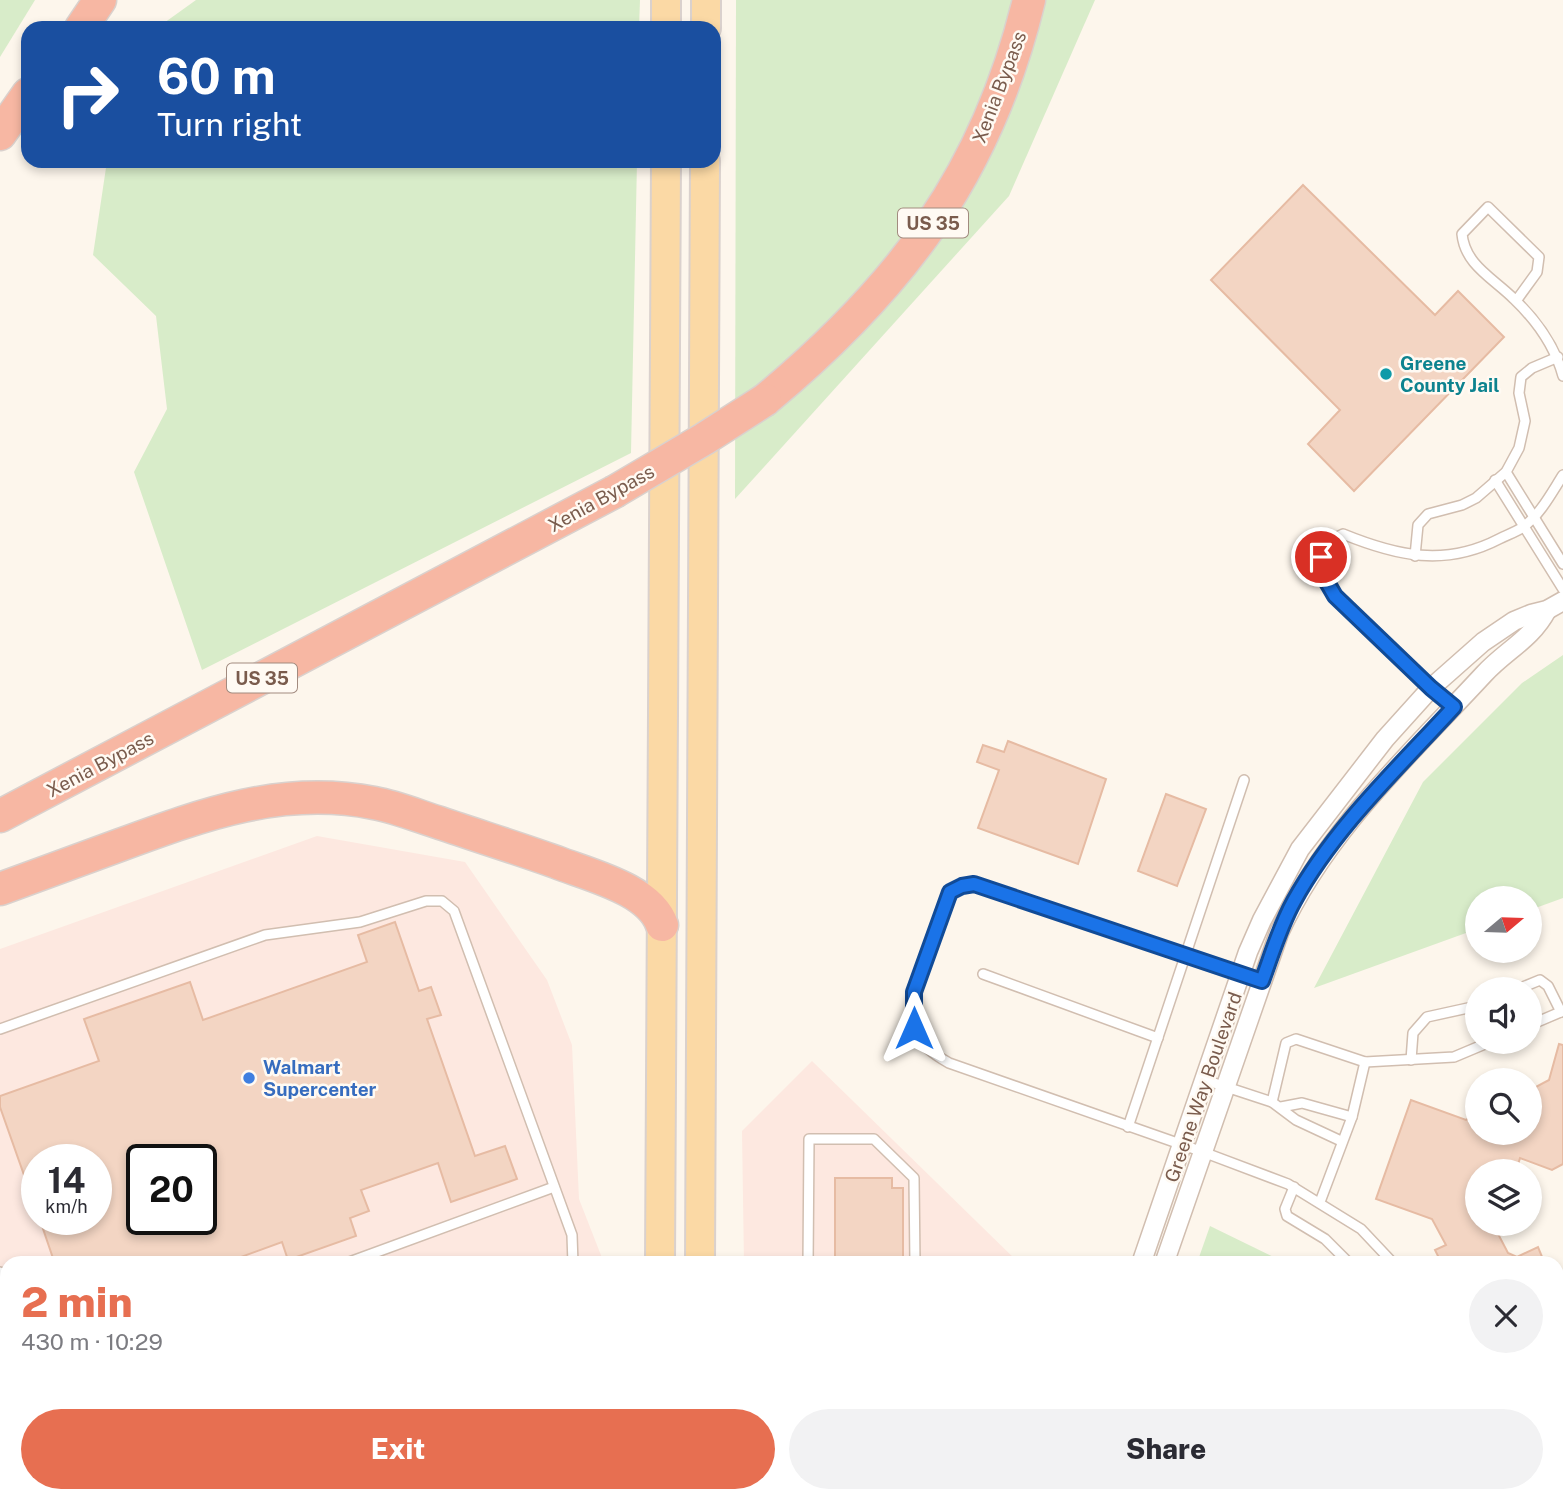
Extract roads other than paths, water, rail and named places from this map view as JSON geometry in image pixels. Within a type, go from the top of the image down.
[{"type":"highway","points":[[76,21],[89,0]]},
{"type":"highway","points":[[86,21],[100,0]]},
{"type":"highway","name":"Xenia Bypass","points":[[0,816],[614,492],[765,400],[813,360],[874,299],[948,201],[997,103],[1029,0]]},
{"type":"highway","points":[[0,134],[21,104]]},
{"type":"highway","points":[[0,144],[21,116]]},
{"type":"highway","points":[[0,889],[194,817],[252,802],[302,797],[340,798],[375,803],[410,813],[591,876],[637,895],[652,906],[662,925]]},
{"type":"main road","points":[[666,0],[666,21]]},
{"type":"main road","points":[[706,0],[706,21]]},
{"type":"main road","points":[[660,1256],[666,168]]},
{"type":"main road","points":[[700,1256],[705,168]]},
{"type":"street","name":"Greene Way Boulevard","points":[[1144,1256],[1241,974],[1262,920],[1300,849],[1385,738],[1431,688],[1483,642],[1514,621],[1547,610],[1563,601]]},
{"type":"street","name":"Greene Way Boulevard","points":[[1167,1256],[1279,933],[1293,903],[1317,863],[1366,802],[1493,664],[1538,627],[1547,610]]},
{"type":"lane","points":[[1516,301],[1537,272],[1539,257],[1488,206],[1462,234],[1463,248],[1468,258],[1516,301],[1542,332],[1558,357],[1563,376]]},
{"type":"lane","points":[[1415,556],[1418,525],[1428,514],[1462,505],[1476,498],[1506,472],[1519,449],[1525,421],[1519,393],[1521,377],[1532,368],[1558,357]]},
{"type":"lane","points":[[1506,472],[1563,564]]},
{"type":"lane","points":[[1454,707],[1335,596],[1324,577],[1321,557],[1334,539],[1343,534],[1379,549],[1415,556],[1440,557],[1490,544],[1524,526],[1563,475]]},
{"type":"lane","points":[[1495,480],[1563,589]]},
{"type":"lane","points":[[1128,1127],[1244,780]]},
{"type":"lane","points":[[1262,981],[974,884],[950,892],[914,992],[914,1028],[929,1051],[948,1063],[1203,1152],[1294,1187],[1361,1229],[1386,1256]]},
{"type":"lane","points":[[0,1029],[265,935],[360,922],[406,906],[426,901],[442,901],[454,911],[572,1236],[573,1256]]},
{"type":"lane","points":[[983,974],[1158,1038]]},
{"type":"lane","points":[[1542,982],[1548,986],[1562,1011],[1542,1020]]},
{"type":"lane","points":[[1411,1060],[1413,1033],[1427,1017],[1465,1009]]},
{"type":"lane","points":[[1272,1102],[1286,1043],[1296,1039],[1365,1062],[1454,1058],[1465,1053]]},
{"type":"lane","points":[[1320,1202],[1352,1117],[1365,1062]]},
{"type":"lane","points":[[1205,1080],[1272,1102],[1296,1120],[1341,1141]]},
{"type":"lane","points":[[1281,1107],[1302,1103],[1352,1117]]},
{"type":"lane","points":[[808,1256],[809,1139],[874,1139],[914,1178],[915,1256]]},
{"type":"lane","points":[[366,1256],[554,1187]]},
{"type":"lane","points":[[1294,1187],[1285,1209],[1287,1216],[1325,1239],[1342,1256]]},
{"type":"place","name":"Greene County Jail","points":[[1386,374]]},
{"type":"place","name":"Walmart Supercenter","points":[[249,1078]]}]
